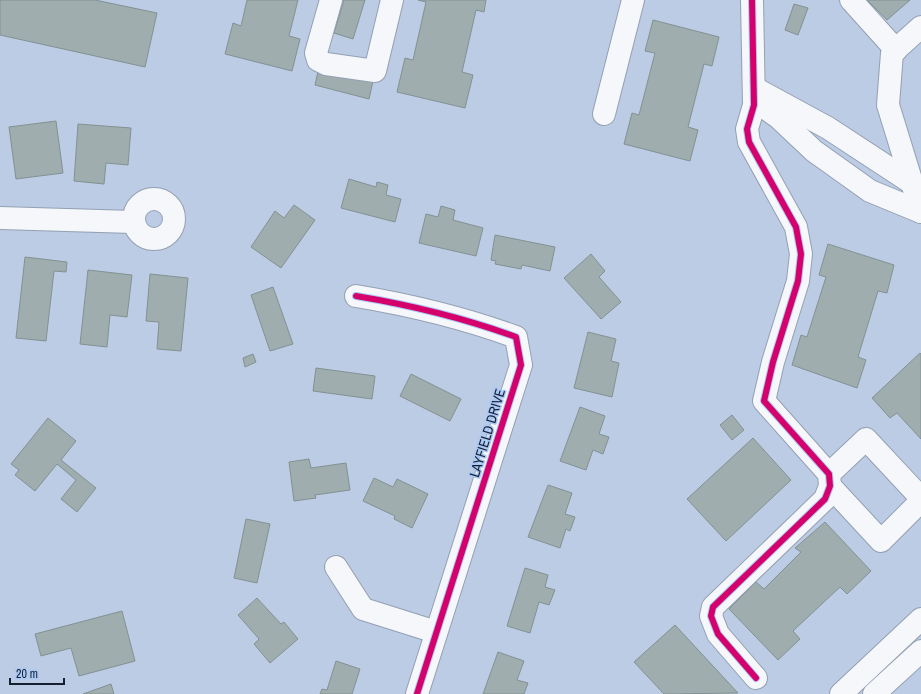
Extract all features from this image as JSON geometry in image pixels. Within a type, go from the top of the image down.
[{"type":"street","points":[[331,0],[316,53],[318,60],[326,64],[375,71],[392,0]]},
{"type":"street","points":[[604,114],[633,0]]},
{"type":"street","points":[[752,0],[754,96],[748,129],[749,142],[796,227],[801,254],[798,281],[773,362],[764,401],[881,541],[921,501]]},
{"type":"street","points":[[851,0],[911,42],[892,53],[888,105],[917,186],[921,212]]},
{"type":"street","points":[[754,96],[767,93],[828,128],[917,186]]},
{"type":"street","points":[[754,96],[764,108],[779,118],[814,151],[870,191],[921,212]]},
{"type":"street","points":[[0,218],[133,222]]},
{"type":"street","name":"LAYFIELD DRIVE","points":[[356,296],[402,304],[483,325],[516,337],[521,365],[474,519],[417,694]]},
{"type":"street","points":[[756,678],[718,634],[711,616],[713,607],[825,499],[829,480],[866,439],[921,498]]},
{"type":"street","points":[[336,567],[363,608],[436,632]]},
{"type":"street","points":[[841,694],[921,619]]},
{"type":"street","points":[[874,694],[921,650]]},
{"type":"building","points":[[0,0],[95,0],[157,13],[145,67],[0,35]]},
{"type":"building","points":[[247,0],[298,0],[289,36],[300,39],[292,71],[225,54],[233,23],[241,26]]},
{"type":"building","points":[[344,0],[365,0],[353,39],[334,33]]},
{"type":"building","points":[[418,0],[486,0],[484,12],[476,10],[462,72],[473,75],[465,108],[397,92],[405,58],[413,60],[426,2]]},
{"type":"building","points":[[867,0],[910,0],[887,20]]},
{"type":"building","points":[[794,4],[808,8],[798,35],[785,30]]},
{"type":"building","points":[[653,20],[719,37],[712,66],[704,64],[688,127],[698,130],[690,161],[624,144],[632,113],[639,115],[655,53],[645,51]]},
{"type":"building","points":[[319,67],[373,81],[369,99],[315,85]]},
{"type":"building","points":[[56,121],[63,173],[16,179],[9,127]]},
{"type":"building","points":[[78,124],[131,128],[128,165],[106,163],[104,184],[74,181]]},
{"type":"building","points":[[349,179],[376,187],[377,182],[388,185],[386,195],[401,199],[395,222],[341,208]]},
{"type":"building","points":[[294,205],[315,220],[281,268],[251,247],[275,211],[284,218]]},
{"type":"building","points":[[441,206],[455,210],[453,220],[483,228],[476,256],[419,243],[426,214],[438,217]]},
{"type":"building","points":[[495,235],[555,247],[550,271],[522,265],[521,269],[495,264],[496,261],[491,260]]},
{"type":"building","points":[[828,244],[894,265],[887,293],[878,291],[858,357],[866,360],[857,388],[792,365],[801,335],[807,337],[826,277],[819,275]]},
{"type":"building","points":[[591,254],[605,271],[599,277],[621,302],[601,319],[564,278]]},
{"type":"building","points":[[25,257],[67,262],[66,272],[54,271],[46,341],[16,338]]},
{"type":"building","points":[[88,270],[132,275],[127,317],[110,315],[107,347],[80,344]]},
{"type":"building","points":[[150,274],[188,278],[181,351],[157,349],[159,322],[146,321]]},
{"type":"building","points":[[273,287],[293,344],[270,351],[251,295]]},
{"type":"building","points":[[588,332],[616,339],[611,361],[619,363],[612,397],[574,388]]},
{"type":"building","points":[[920,353],[921,439],[897,413],[890,418],[872,398]]},
{"type":"building","points":[[253,354],[256,362],[245,367],[243,358]]},
{"type":"building","points":[[316,368],[375,376],[372,399],[313,391]]},
{"type":"building","points":[[411,374],[461,399],[450,421],[400,396]]},
{"type":"building","points":[[580,407],[605,416],[599,434],[609,437],[603,454],[593,450],[586,470],[560,461]]},
{"type":"building","points":[[732,415],[744,430],[732,440],[720,425]]},
{"type":"building","points":[[48,418],[76,441],[61,460],[96,488],[77,512],[61,499],[76,480],[57,464],[35,491],[15,475],[19,470],[11,464]]},
{"type":"building","points":[[753,438],[791,480],[726,541],[687,499]]},
{"type":"building","points":[[309,459],[311,468],[346,463],[350,490],[315,495],[316,498],[294,501],[289,462]]},
{"type":"building","points":[[374,478],[393,487],[397,479],[428,494],[412,528],[394,519],[395,516],[363,501]]},
{"type":"building","points":[[548,485],[572,493],[565,514],[575,517],[570,531],[566,529],[560,548],[528,537]]},
{"type":"building","points":[[246,519],[270,524],[257,583],[234,578]]},
{"type":"building","points":[[825,522],[871,571],[847,594],[840,587],[793,631],[800,639],[778,660],[729,609],[756,582],[764,589],[801,552],[795,548]]},
{"type":"building","points":[[525,568],[548,575],[545,587],[555,590],[549,605],[539,602],[530,633],[507,626]]},
{"type":"building","points":[[257,598],[281,624],[284,622],[298,639],[270,663],[254,644],[259,639],[238,615]]},
{"type":"building","points":[[122,611],[135,661],[79,676],[71,648],[41,656],[35,634]]},
{"type":"building","points":[[675,625],[738,693],[664,694],[634,662]]},
{"type":"building","points":[[498,652],[524,661],[517,680],[528,683],[524,694],[483,694]]},
{"type":"building","points":[[336,661],[360,669],[352,694],[320,694],[322,689],[327,690]]},
{"type":"building","points":[[111,684],[114,694],[83,694]]},
{"type":"cycle path","points":[[752,0],[754,105],[747,129],[749,142],[796,227],[801,254],[798,281],[773,362],[764,401],[829,474],[830,486],[825,499],[713,607],[711,616],[718,634],[756,678]]},
{"type":"cycle path","points":[[356,296],[437,313],[516,337],[521,365],[417,694]]}]
